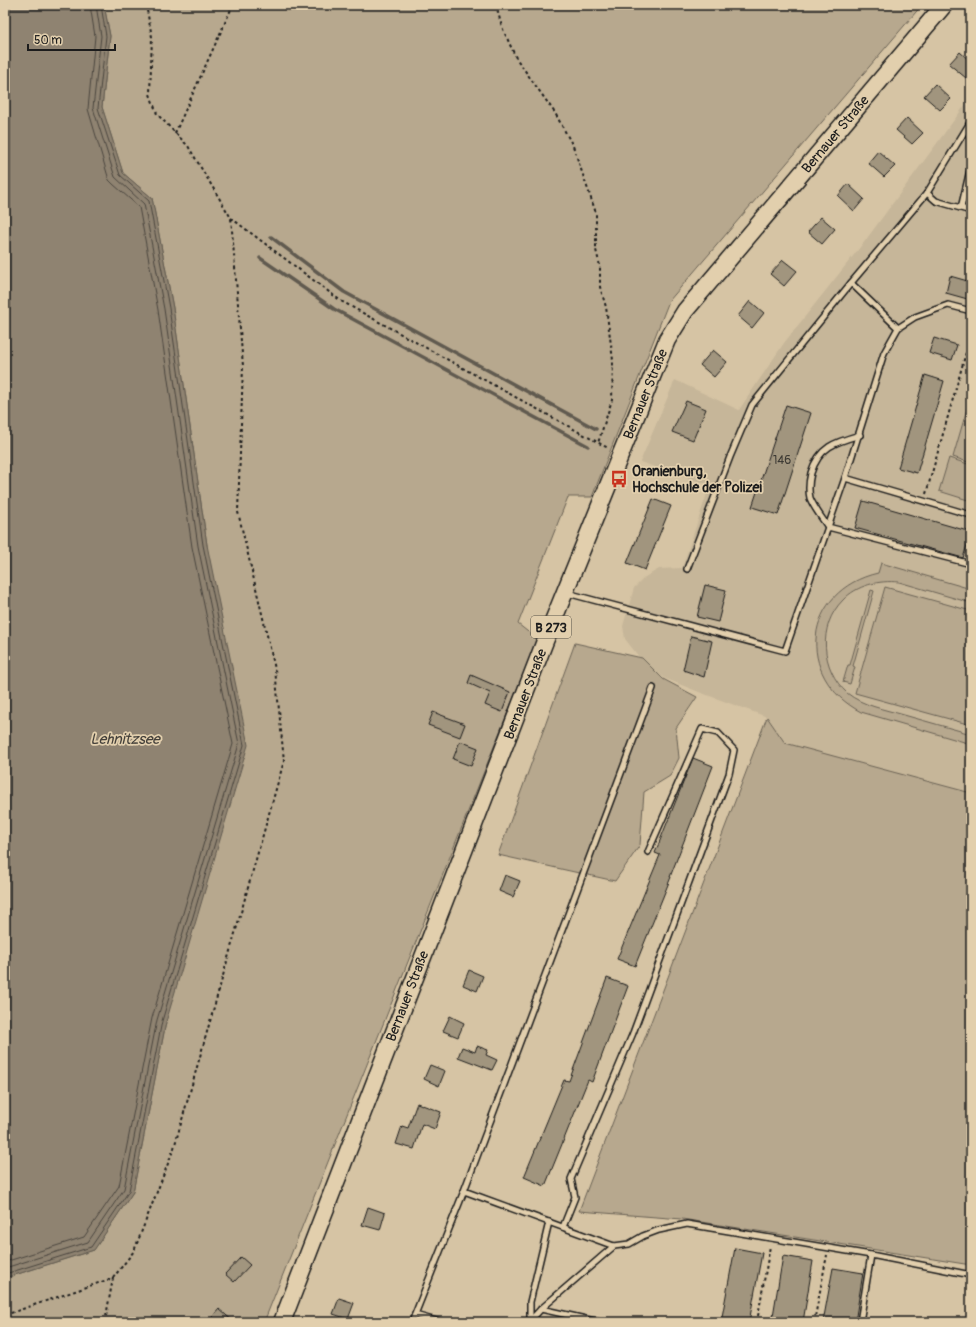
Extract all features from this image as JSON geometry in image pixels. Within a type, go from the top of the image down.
[{"type":"main road","name":"Bernauer Straße","points":[[282,1322],[376,1076],[565,593],[667,340],[685,312],[944,5]]},
{"type":"lane","points":[[688,569],[730,457],[752,405],[927,192],[971,121]]},
{"type":"lane","points":[[961,208],[971,166]]},
{"type":"lane","points":[[927,192],[936,201],[971,211]]},
{"type":"lane","points":[[851,283],[898,328]]},
{"type":"lane","points":[[565,593],[785,651],[860,435],[884,353],[898,328],[915,316],[948,305],[971,311]]},
{"type":"lane","points":[[860,435],[839,441],[824,450],[815,462],[808,484],[810,498],[828,527],[971,564]]},
{"type":"lane","points":[[845,478],[971,515]]},
{"type":"lane","points":[[412,1322],[464,1191],[653,688]]},
{"type":"lane","points":[[563,1228],[575,1197],[571,1179],[633,1032],[729,774],[734,750],[718,733],[702,729],[648,852]]},
{"type":"lane","points":[[464,1191],[614,1246],[629,1244],[643,1236],[659,1230],[687,1224],[871,1255],[971,1275]]},
{"type":"lane","points":[[529,1321],[530,1302],[549,1222]]},
{"type":"lane","points":[[529,1321],[614,1246]]},
{"type":"lane","points":[[860,1322],[871,1255]]},
{"type":"lane","points":[[541,1309],[599,1322]]},
{"type":"lane","points":[[415,1315],[440,1322]]},
{"type":"path","points":[[146,5],[152,37],[150,94],[157,114],[188,146],[231,218],[341,301],[620,455]]},
{"type":"path","points":[[175,133],[233,5]]},
{"type":"path","points":[[498,5],[502,27],[516,58],[556,113],[573,146],[596,213],[596,250],[600,266],[600,287],[606,307],[613,360],[612,400],[598,443]]},
{"type":"path","points":[[105,1322],[113,1278],[134,1251],[174,1148],[284,761],[275,669],[238,512],[243,366],[231,218]]},
{"type":"path","points":[[924,501],[971,335]]},
{"type":"path","points":[[757,1322],[771,1238]]},
{"type":"path","points":[[814,1322],[828,1248]]},
{"type":"path","points":[[5,1316],[113,1278]]},
{"type":"shaded area","points":[[104,5],[922,5],[669,301],[592,497],[568,497],[518,624],[537,639],[264,1322],[5,1322],[5,1278],[94,1250],[133,1192],[166,1022],[207,545],[173,308],[152,198],[123,173],[102,107],[110,36]]},
{"type":"shaded area","points":[[971,97],[971,793],[785,743],[767,717],[664,678],[643,662],[625,639],[623,626],[634,588],[645,577],[659,569],[682,568],[710,485],[640,462],[675,380],[739,410],[784,343],[865,241]]},
{"type":"shaded area","points":[[971,395],[971,463],[953,457]]},
{"type":"shaded area","points":[[949,458],[971,465],[971,501],[939,491]]},
{"type":"shaded area","points":[[881,563],[971,589],[971,603],[899,582],[876,583],[862,587],[843,600],[835,610],[829,622],[826,635],[826,647],[827,660],[832,672],[838,683],[847,693],[860,701],[881,709],[971,734],[971,744],[861,712],[839,697],[825,678],[817,657],[816,636],[822,615],[834,597],[853,582],[878,573]]},
{"type":"shaded area","points":[[885,587],[971,611],[971,725],[855,693]]},
{"type":"shaded area","points":[[871,590],[874,591],[853,666],[855,667],[850,684],[843,682],[848,665],[850,665]]},
{"type":"shaded area","points":[[575,643],[642,658],[663,679],[697,697],[676,728],[679,758],[670,776],[644,792],[640,845],[615,881],[498,855]]},
{"type":"shaded area","points":[[767,717],[785,743],[971,793],[971,1265],[682,1219],[579,1211]]},
{"type":"water","name":"Lehnitzsee","points":[[5,5],[104,5],[110,36],[102,107],[123,173],[152,198],[173,308],[207,545],[248,745],[166,1022],[133,1192],[94,1250],[5,1278]]},
{"type":"building","points":[[960,52],[971,62],[971,73],[966,78],[949,64]]},
{"type":"building","points":[[935,84],[951,99],[940,110],[924,96]]},
{"type":"building","points":[[907,118],[923,133],[912,144],[896,130]]},
{"type":"building","points":[[878,151],[895,166],[884,177],[868,163]]},
{"type":"building","points":[[848,184],[864,199],[854,211],[838,196]]},
{"type":"building","points":[[821,217],[835,229],[822,244],[808,232]]},
{"type":"building","points":[[783,260],[797,271],[784,286],[770,274]]},
{"type":"building","points":[[950,276],[971,282],[971,300],[946,293]]},
{"type":"building","points":[[750,301],[764,313],[752,328],[738,316]]},
{"type":"building","points":[[934,338],[957,345],[952,360],[929,353]]},
{"type":"building","points":[[713,350],[727,362],[714,377],[700,365]]},
{"type":"building","points":[[925,375],[944,381],[917,473],[898,468]]},
{"type":"building","points":[[686,401],[706,409],[693,440],[672,432]]},
{"type":"building","points":[[786,405],[811,413],[778,515],[752,507]]},
{"type":"building","points":[[653,499],[671,506],[645,570],[627,563]]},
{"type":"building","points":[[863,501],[971,532],[963,558],[855,528]]},
{"type":"building","points":[[705,585],[726,590],[718,622],[697,617]]},
{"type":"building","points":[[691,636],[712,641],[704,677],[683,670]]},
{"type":"building","points":[[471,675],[510,692],[502,712],[485,705],[490,693],[468,683]]},
{"type":"building","points":[[433,712],[465,724],[460,737],[428,725]]},
{"type":"building","points":[[460,741],[478,748],[471,766],[453,759]]},
{"type":"building","points":[[693,758],[713,766],[671,877],[635,966],[617,959],[660,855],[655,853]]},
{"type":"building","points":[[505,875],[520,881],[513,897],[499,891]]},
{"type":"building","points":[[469,970],[483,976],[477,991],[463,985]]},
{"type":"building","points":[[607,978],[628,986],[592,1082],[588,1080],[545,1186],[524,1177],[564,1080],[569,1081]]},
{"type":"building","points":[[450,1016],[464,1023],[458,1037],[443,1031]]},
{"type":"building","points":[[477,1046],[488,1050],[486,1055],[497,1060],[492,1070],[458,1057],[462,1047],[475,1052]]},
{"type":"building","points":[[430,1065],[445,1071],[439,1086],[424,1079]]},
{"type":"building","points":[[417,1103],[441,1112],[435,1129],[422,1124],[414,1149],[396,1144],[402,1126],[408,1128]]},
{"type":"building","points":[[368,1207],[385,1213],[380,1230],[362,1225]]},
{"type":"building","points":[[735,1248],[762,1253],[749,1322],[721,1322]]},
{"type":"building","points":[[783,1256],[813,1261],[803,1322],[772,1322]]},
{"type":"building","points":[[241,1257],[250,1265],[234,1282],[225,1274]]},
{"type":"building","points":[[833,1268],[863,1273],[855,1322],[823,1322]]},
{"type":"building","points":[[339,1298],[354,1303],[348,1319],[333,1314]]},
{"type":"building","points":[[219,1309],[234,1322],[208,1322]]},
{"type":"waterway","points":[[271,237],[344,292],[596,429]]},
{"type":"waterway","points":[[260,258],[334,309],[588,446]]},
{"type":"place","name":"Oranienburg, Hochschule der Polizei","points":[[619,479]]}]
